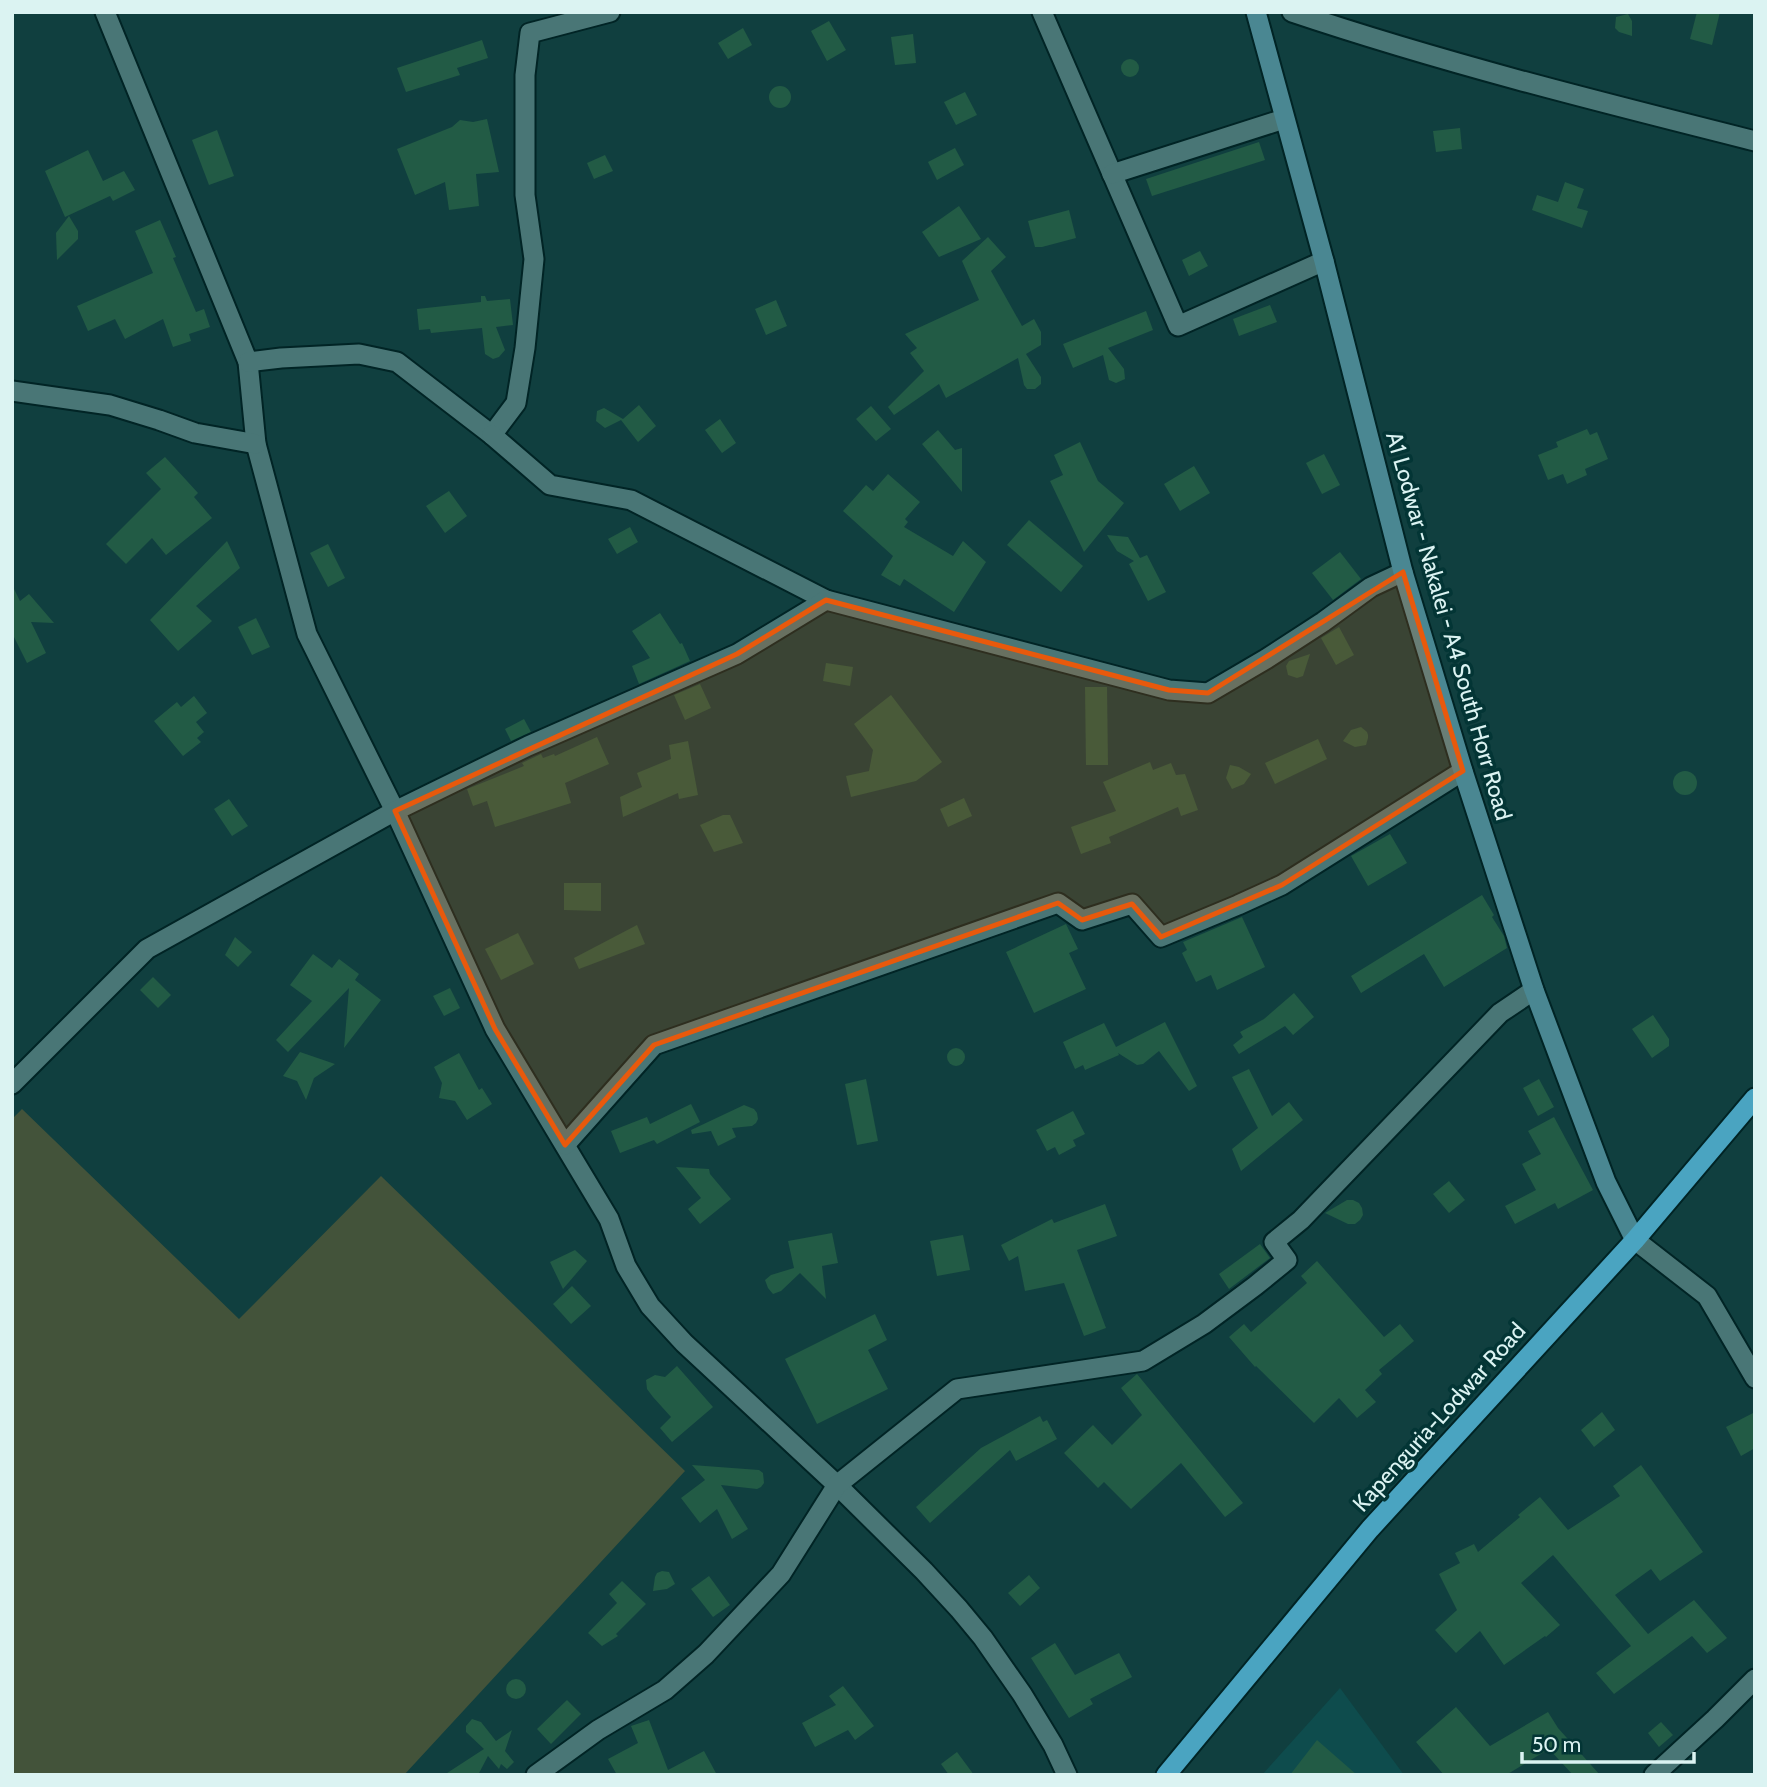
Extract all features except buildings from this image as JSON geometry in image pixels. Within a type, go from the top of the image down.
[{"type":"highway","name":"Kapenguria-Lodwar Road","points":[[1166,1775],[1370,1529],[1635,1240],[1755,1098]]},
{"type":"main road","name":"A1 Lodwar - Nakalei - A4 South Horr Road","points":[[1256,12],[1324,261],[1403,572],[1463,771],[1534,990],[1606,1182],[1635,1240]]},
{"type":"street","points":[[105,12],[248,362],[256,444],[307,634],[395,811],[495,1029],[609,1219],[626,1266],[650,1306],[684,1343],[837,1485],[959,1609],[1022,1694],[1067,1775]]},
{"type":"street","points":[[492,435],[516,403],[525,348],[534,259],[525,195],[525,75],[530,33],[610,12]]},
{"type":"street","points":[[1042,12],[1178,326],[1324,261]]},
{"type":"street","points":[[1292,12],[1344,30],[1496,73],[1755,141]]},
{"type":"street","points":[[1112,174],[1284,119]]},
{"type":"street","points":[[248,362],[359,354],[397,362],[492,435],[550,485],[631,500],[827,600],[1169,690],[1208,693],[1323,622],[1371,587],[1403,572]]},
{"type":"street","points":[[12,391],[110,405],[195,433],[256,444]]},
{"type":"street","points":[[12,1084],[147,949],[395,811],[528,746],[737,654],[827,600]]},
{"type":"street","points":[[565,1145],[654,1045],[1058,903],[1082,920],[1132,904],[1161,937],[1282,885],[1463,771]]},
{"type":"street","points":[[537,1775],[598,1730],[665,1690],[706,1654],[781,1574],[837,1485],[957,1389],[1143,1361],[1204,1324],[1255,1286],[1287,1260],[1274,1242],[1301,1220],[1500,1013],[1534,990]]},
{"type":"street","points":[[1635,1240],[1707,1296],[1755,1378]]},
{"type":"street","points":[[1654,1775],[1755,1679]]},
{"type":"highlighted area","points":[[1403,572],[1463,771],[1282,885],[1161,937],[1132,904],[1082,920],[1058,903],[654,1045],[565,1145],[495,1029],[395,811],[737,654],[826,600],[1169,690],[1208,693]]},
{"type":"shaded area","points":[[1340,1688],[1404,1775],[1262,1775]]},
{"type":"green space","points":[[22,1109],[239,1319],[381,1176],[685,1471],[404,1775],[12,1775],[12,1119]]}]
